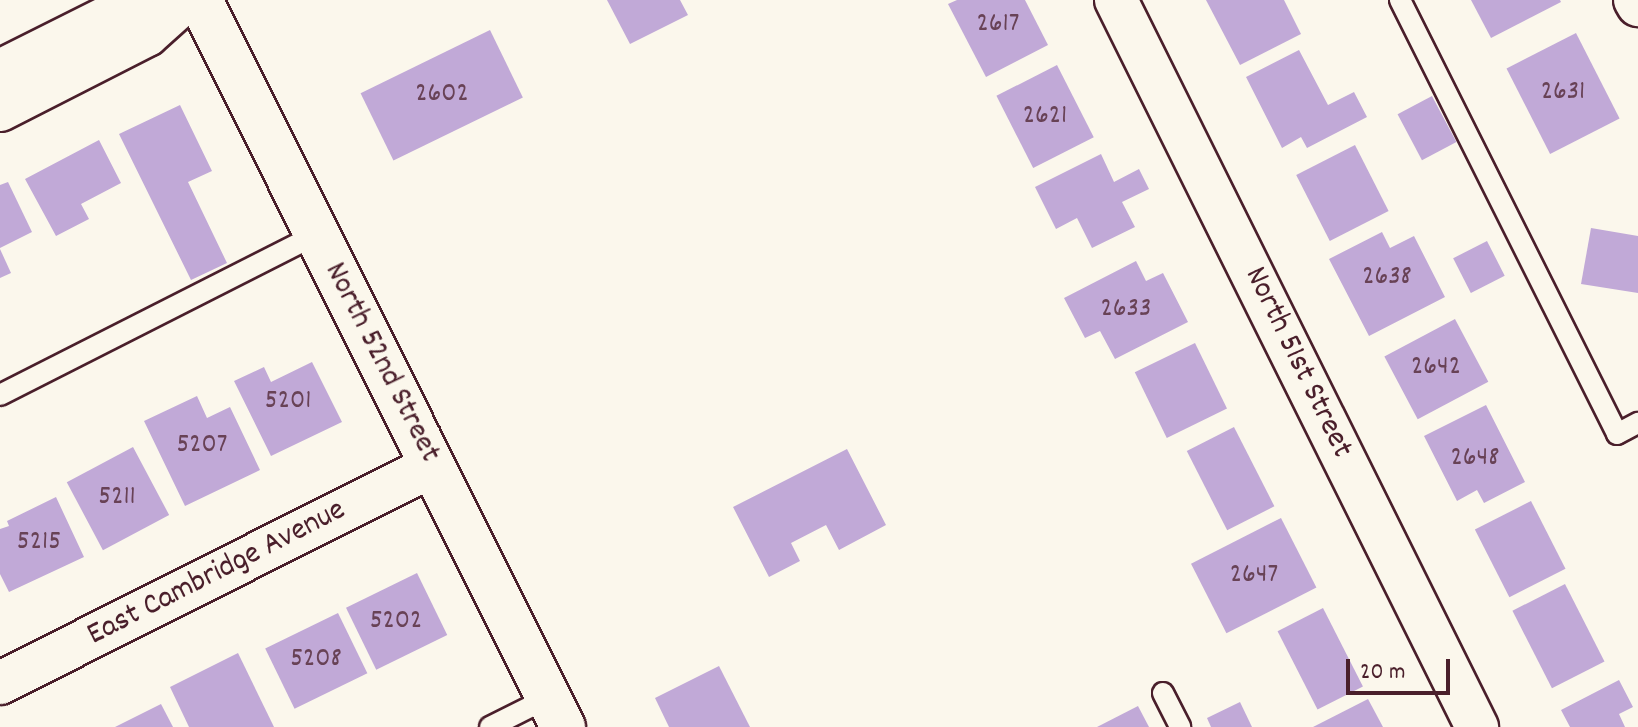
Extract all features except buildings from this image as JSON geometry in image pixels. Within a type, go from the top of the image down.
[{"type":"main road","name":"North 52nd Street","points":[[200,0],[556,712]]},
{"type":"street","points":[[0,71],[132,5],[156,0]]},
{"type":"street","points":[[0,110],[147,35],[186,0]]},
{"type":"street","name":"North 51st Street","points":[[1116,0],[1477,727]]},
{"type":"street","name":"East Cambridge Avenue","points":[[0,683],[433,465]]},
{"type":"lane","points":[[1400,0],[1617,434],[1638,423]]},
{"type":"lane","points":[[0,395],[316,235]]},
{"type":"lane","points":[[1163,693],[1180,727]]},
{"type":"lane","points":[[490,727],[556,712]]}]
